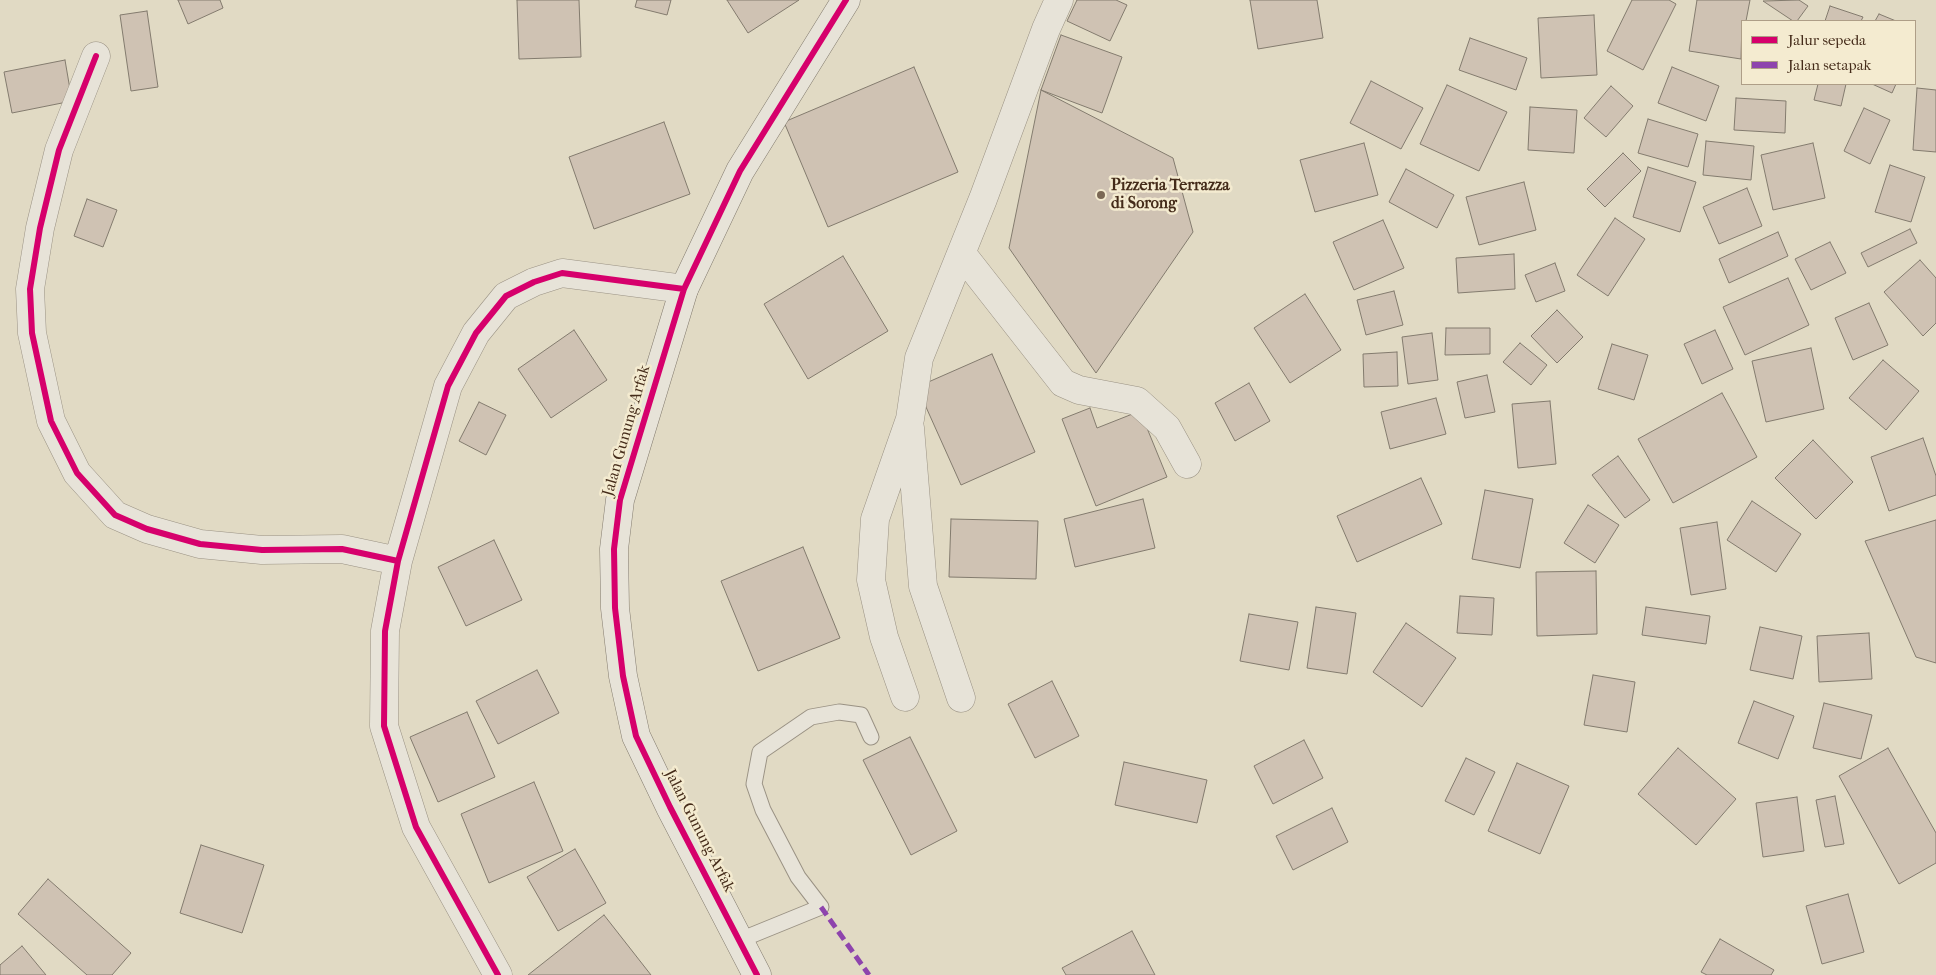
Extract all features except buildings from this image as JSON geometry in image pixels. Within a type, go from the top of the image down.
[{"type":"street","name":"Jalan Gunung Arfak","points":[[757,975],[670,807],[636,736],[623,676],[616,608],[614,549],[620,500],[684,289],[740,171],[846,0]]},
{"type":"street","points":[[905,697],[884,637],[871,580],[875,519],[910,419],[920,358],[962,254],[1046,29],[1059,0]]},
{"type":"street","points":[[96,56],[59,150],[40,228],[30,290],[32,334],[51,421],[76,473],[114,515],[147,529],[200,544],[262,550],[342,549],[398,561]]},
{"type":"street","points":[[962,254],[1063,383],[1079,390],[1136,401],[1167,428],[1187,464]]},
{"type":"street","points":[[498,975],[416,827],[384,726],[385,631],[398,561],[448,386],[476,333],[506,296],[534,282],[562,273],[684,289]]},
{"type":"street","points":[[910,419],[923,586],[961,698]]},
{"type":"lane","points":[[740,940],[821,906],[798,877],[763,810],[754,784],[760,752],[811,717],[838,712],[861,715],[872,737]]},
{"type":"marked path","points":[[821,907],[869,975]]},
{"type":"cycle path","points":[[757,975],[670,807],[636,736],[623,676],[615,608],[614,549],[620,500],[684,289],[740,171],[846,0]]},
{"type":"cycle path","points":[[96,56],[59,150],[40,228],[30,289],[32,333],[51,421],[77,473],[115,515],[147,529],[200,544],[262,550],[342,549],[398,561]]},
{"type":"cycle path","points":[[498,975],[416,827],[384,726],[385,631],[398,561],[448,386],[476,333],[506,296],[534,282],[562,273],[684,289]]},
{"type":"place","name":"Pizzeria Terrazza di Sorong","points":[[1101,195]]}]
